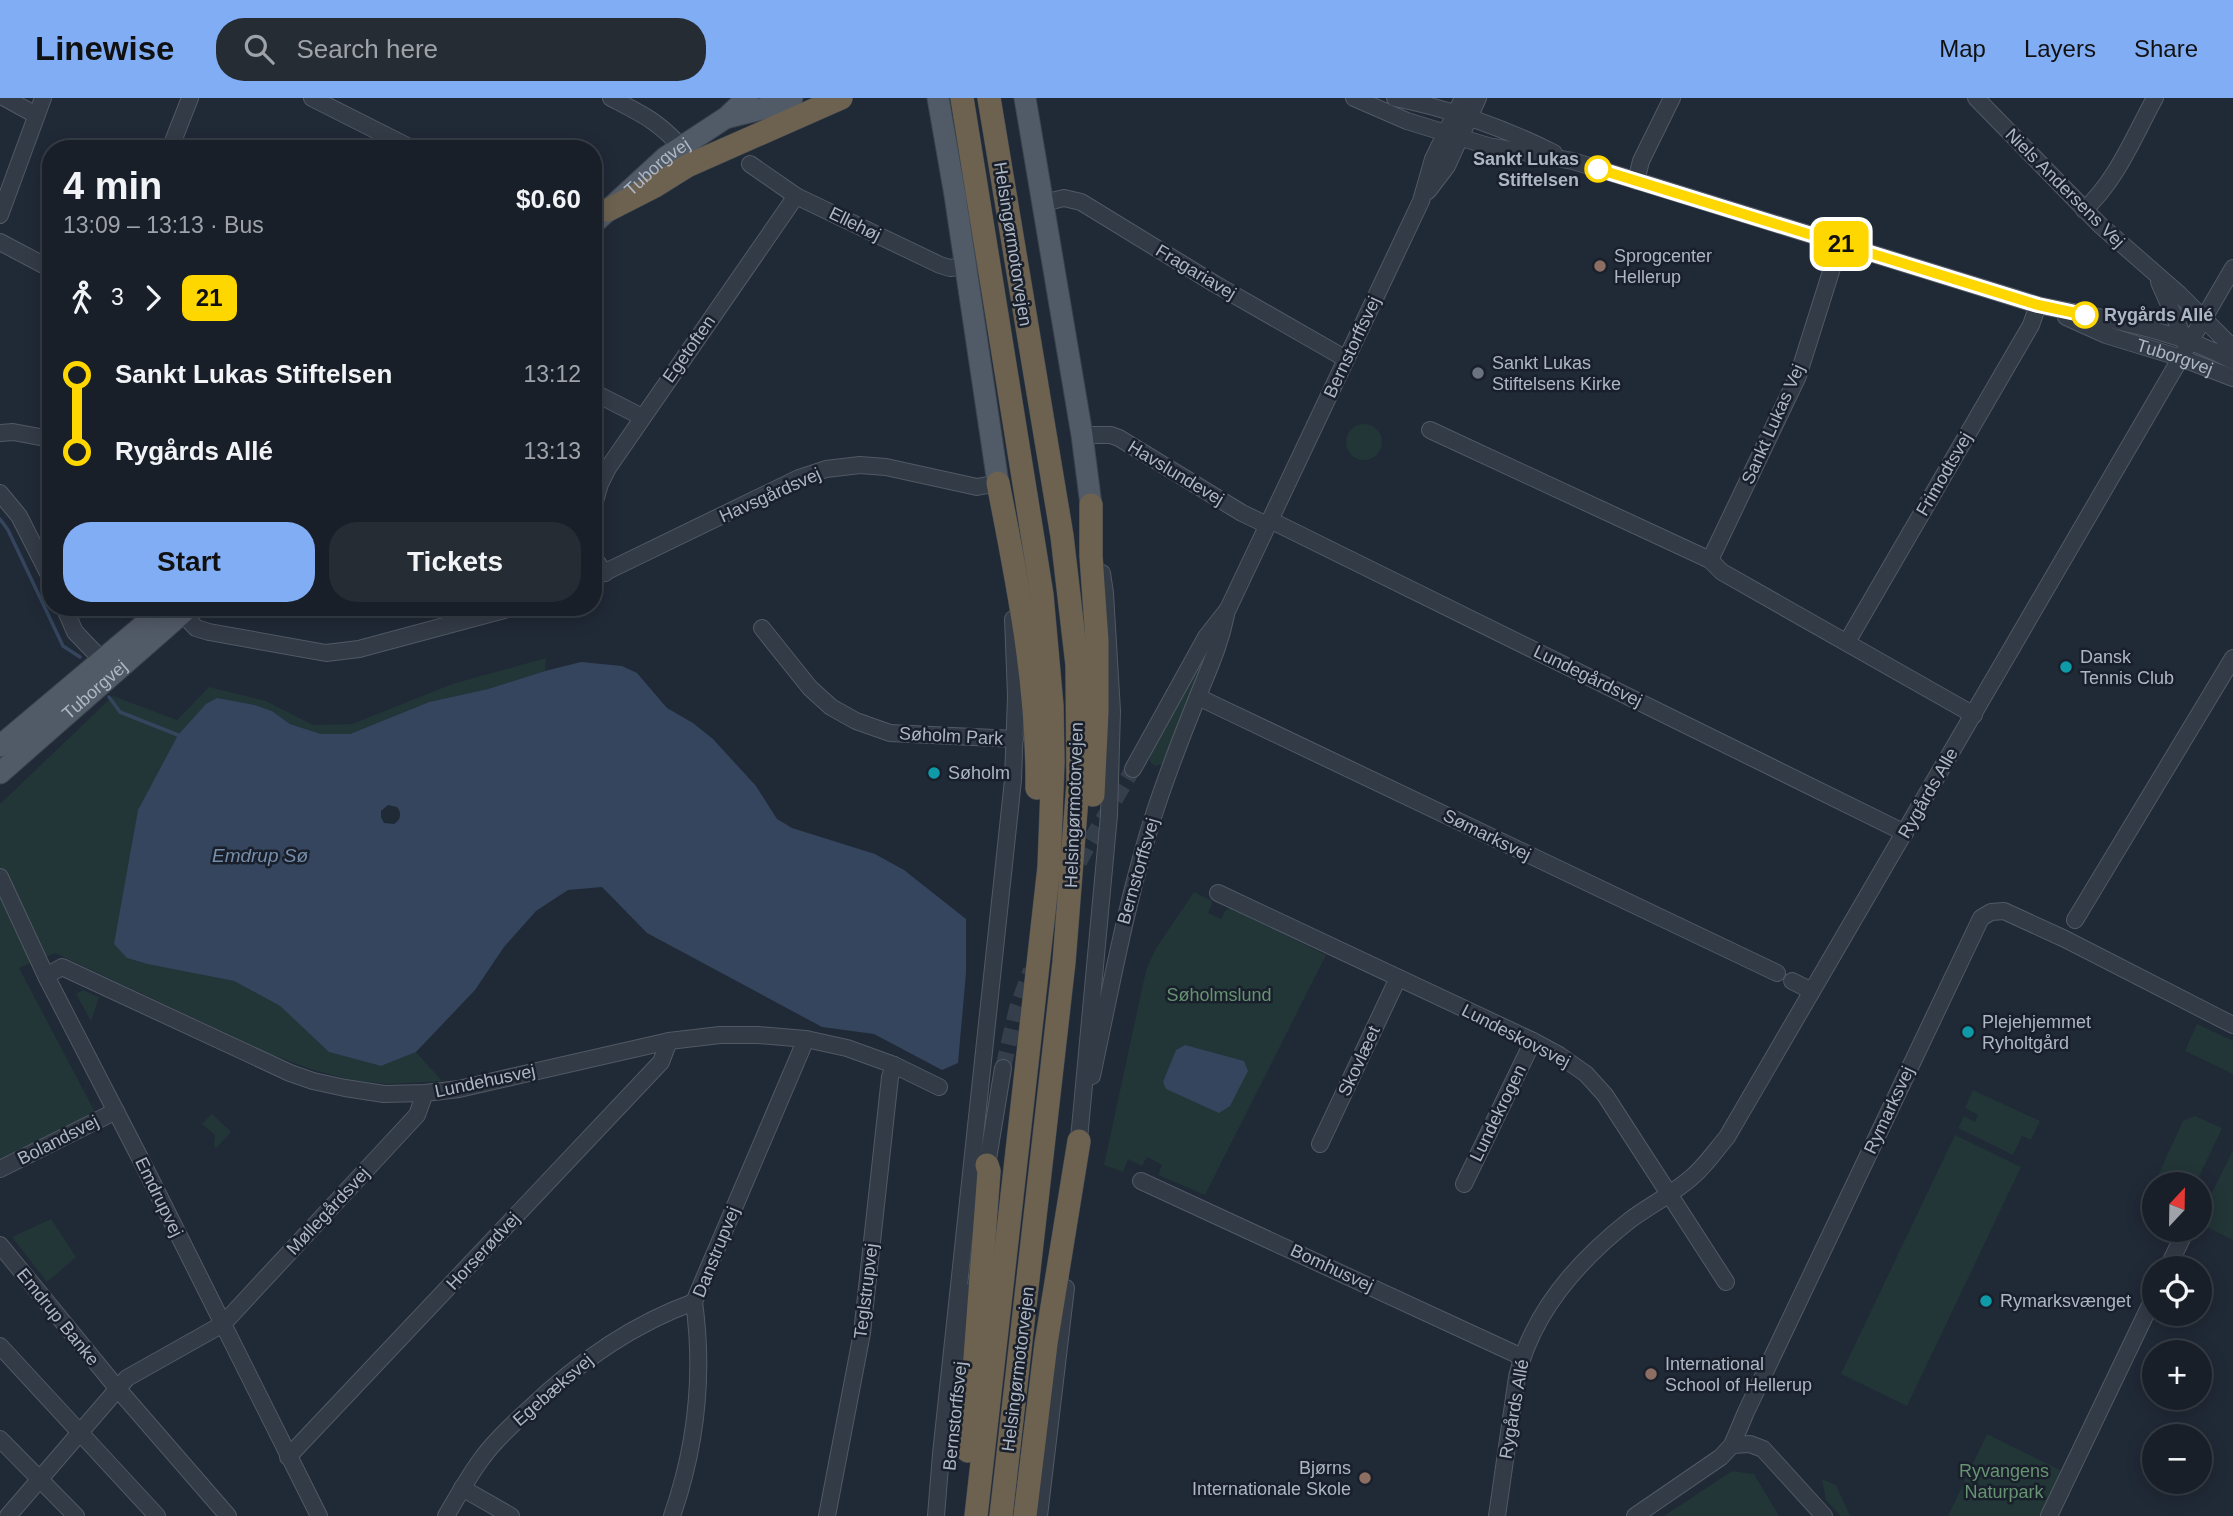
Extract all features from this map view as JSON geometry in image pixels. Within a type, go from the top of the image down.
[{"type":"highway","points":[[602,216],[687,166],[841,98]]},
{"type":"highway","name":"Helsingørmotorvejen","points":[[962,98],[1034,538],[1048,650],[1052,720],[1049,867],[976,1516]]},
{"type":"highway","name":"Helsingørmotorvejen","points":[[989,98],[1062,536],[1077,665],[1078,784],[1069,911],[1001,1516]]},
{"type":"highway","points":[[998,483],[1021,604],[1034,706],[1037,764],[1034,1005]]},
{"type":"highway","points":[[1054,1051],[1086,872],[1091,820],[1097,712],[1097,640],[1090,556],[1091,505]]},
{"type":"highway","points":[[1025,1516],[1050,1319],[1079,1141]]},
{"type":"highway","points":[[966,1516],[965,1487],[989,1171],[987,1165]]},
{"type":"main road","name":"Tuborgvej","points":[[602,216],[680,146],[727,117],[747,98]]},
{"type":"main road","name":"Tuborgvej","points":[[727,117],[762,109],[792,98]]},
{"type":"main road","points":[[938,98],[998,483]]},
{"type":"main road","points":[[1025,98],[1082,435],[1091,505]]},
{"type":"main road","name":"Tuborgvej","points":[[0,746],[106,668],[170,616]]},
{"type":"main road","name":"Tuborgvej","points":[[0,773],[106,668]]},
{"type":"street","points":[[5,98],[36,115]]},
{"type":"street","points":[[0,215],[43,98]]},
{"type":"street","points":[[174,140],[190,98]]},
{"type":"street","points":[[312,98],[394,140]]},
{"type":"street","points":[[611,98],[655,121],[680,146]]},
{"type":"street","name":"Tuborgvej","points":[[1354,98],[1408,121],[1501,149],[1573,161]]},
{"type":"street","name":"Tuborgvej","points":[[1395,98],[1507,130],[1573,161],[2038,305],[2106,335],[2186,347],[2233,361]]},
{"type":"street","name":"Bernstorffsvej","points":[[1462,116],[1463,98]]},
{"type":"street","name":"Bernstorffsvej","points":[[1079,1141],[1131,892],[1160,796],[1220,643],[1228,609],[1422,199],[1447,166],[1453,135],[1462,116],[1478,98]]},
{"type":"street","points":[[1636,181],[1641,161],[1672,98]]},
{"type":"street","name":"Niels Andersens Vej","points":[[1976,98],[2084,210],[2179,294],[2233,348]]},
{"type":"street","points":[[2084,210],[2108,183],[2155,98]]},
{"type":"street","name":"Ellehøj","points":[[750,164],[796,196],[940,265],[950,268],[966,266]]},
{"type":"street","name":"Egetoften","points":[[602,480],[642,417],[796,196]]},
{"type":"street","name":"Fragariavej","points":[[1043,203],[1064,198],[1081,202],[1215,284],[1346,359]]},
{"type":"street","points":[[0,242],[42,264]]},
{"type":"street","name":"Sankt Lukas Vej","points":[[1710,560],[1798,376],[1840,243]]},
{"type":"street","name":"Rygårds Alle","points":[[1572,1274],[1631,1219],[1692,1177],[1727,1137],[2233,268]]},
{"type":"street","name":"Niels Andersens Vej","points":[[2157,276],[2186,347],[2203,365]]},
{"type":"street","name":"Frimodtsvej","points":[[1847,642],[2031,325],[2038,305]]},
{"type":"street","name":"Tuborgvej","points":[[2203,365],[2233,377]]},
{"type":"street","points":[[602,397],[642,417]]},
{"type":"street","points":[[1430,430],[1710,560],[1721,572],[1974,715]]},
{"type":"street","points":[[0,433],[13,432],[42,437]]},
{"type":"street","name":"Havslundevej","points":[[1082,435],[1111,435],[1119,438],[1242,513],[1269,522]]},
{"type":"street","name":"Havsgårdsvej","points":[[602,575],[799,478],[826,469],[886,467],[977,487],[998,483]]},
{"type":"street","points":[[936,1516],[943,1426],[1008,826],[1015,739],[1013,606],[998,483]]},
{"type":"street","points":[[0,493],[19,516],[42,561]]},
{"type":"street","points":[[1040,1516],[1068,1270],[1113,748],[1105,593],[1091,505]]},
{"type":"street","name":"Lundegårdsvej","points":[[1269,522],[1905,833]]},
{"type":"street","name":"Bernstorffsvej","points":[[1133,769],[1206,637],[1228,609]]},
{"type":"street","points":[[68,616],[75,632],[106,668]]},
{"type":"street","points":[[185,616],[196,628],[209,632],[326,653],[359,649],[482,616]]},
{"type":"street","name":"Søholm Park","points":[[761,628],[810,688],[831,707],[856,721],[890,733],[1015,739]]},
{"type":"street","points":[[2075,920],[2233,658]]},
{"type":"street","name":"Sømarksvej","points":[[1198,697],[1777,973]]},
{"type":"street","name":"Emdrupvej","points":[[0,877],[46,976],[319,1516]]},
{"type":"street","name":"Lundeskovsvej","points":[[1218,893],[1533,1041],[1586,1073],[1622,1119],[1726,1282]]},
{"type":"street","name":"Rymarksvej","points":[[1732,1446],[1980,918],[1991,912],[2004,911],[2233,1025]]},
{"type":"street","name":"Lundehusvej","points":[[46,976],[62,967],[290,1073],[313,1081],[384,1094],[459,1089],[669,1041],[720,1035],[758,1035],[847,1048],[894,1065],[939,1087]]},
{"type":"street","name":"Skovlæet","points":[[1320,1144],[1398,978]]},
{"type":"street","points":[[1792,981],[1812,991]]},
{"type":"street","name":"Danstrupvej","points":[[672,1516],[683,1484],[695,1426],[698,1332],[694,1301],[806,1040]]},
{"type":"street","name":"Horserødvej","points":[[288,1457],[662,1062],[669,1041]]},
{"type":"street","name":"Lundekrogen","points":[[1464,1184],[1533,1041]]},
{"type":"street","name":"Teglstrupvej","points":[[827,1516],[862,1333],[890,1077],[894,1065]]},
{"type":"street","name":"Bernstorffsvej","points":[[944,1516],[981,1170],[987,1165],[1003,1068]]},
{"type":"street","name":"Møllegårdsvej","points":[[223,1324],[418,1115],[425,1093]]},
{"type":"street","name":"Bolandsvej","points":[[0,1169],[116,1111]]},
{"type":"street","name":"Bomhusvej","points":[[1141,1181],[1522,1357]]},
{"type":"street","name":"Emdrup Banke","points":[[0,1245],[117,1388],[228,1516]]},
{"type":"street","name":"Rygårds Allé","points":[[1497,1516],[1522,1357],[1548,1308],[1572,1274]]},
{"type":"street","name":"Egebæksvej","points":[[446,1516],[484,1455],[576,1366],[626,1332],[694,1301]]},
{"type":"street","points":[[2049,1516],[2142,1322]]},
{"type":"street","points":[[8,1516],[127,1378],[223,1324]]},
{"type":"street","points":[[0,1346],[157,1516]]},
{"type":"street","points":[[0,1439],[76,1516]]},
{"type":"street","points":[[1635,1516],[1721,1457],[1732,1446],[1750,1444],[1763,1449],[1824,1516]]},
{"type":"street","points":[[462,1488],[511,1516]]},
{"type":"green space","points":[[1364,424],[1377,429],[1382,442],[1377,455],[1364,460],[1351,455],[1346,442],[1351,429]]},
{"type":"green space","points":[[1212,639],[1163,764],[1155,766],[1150,762],[1150,755]]},
{"type":"green space","points":[[546,658],[545,671],[488,689],[429,702],[350,734],[322,734],[290,724],[272,711],[255,705],[217,699],[127,958],[234,981],[280,1006],[330,1052],[381,1066],[416,1052],[442,1081],[388,1084],[351,1080],[310,1069],[268,1053],[55,953],[19,968],[95,1112],[0,1160],[0,804],[113,696],[177,720],[209,687],[266,701],[313,725],[352,724],[452,684]]},
{"type":"green space","name":"Søholmslund","points":[[1194,892],[1211,900],[1208,913],[1221,919],[1226,910],[1231,908],[1326,955],[1205,1195],[1158,1175],[1162,1165],[1147,1157],[1142,1166],[1128,1159],[1123,1172],[1104,1165],[1146,970],[1156,948]]},
{"type":"green space","points":[[83,990],[99,997],[91,1021],[76,994]]},
{"type":"green space","points":[[2197,1024],[2233,1041],[2233,1074],[2185,1051]]},
{"type":"green space","points":[[1973,1090],[2040,1121],[2031,1140],[2022,1136],[2013,1155],[1958,1128],[1964,1116],[1975,1122],[1978,1115],[1965,1108]]},
{"type":"green space","points":[[212,1114],[231,1132],[216,1148],[215,1135],[202,1124]]},
{"type":"green space","points":[[2195,1116],[2222,1128],[2201,1172],[2160,1172],[2183,1121]]},
{"type":"green space","points":[[1955,1135],[2021,1167],[1907,1406],[1841,1374]]},
{"type":"green space","points":[[2233,1150],[2233,1240],[2212,1230],[2212,1193]]},
{"type":"green space","points":[[51,1219],[76,1257],[47,1282],[12,1237]]},
{"type":"green space","name":"Ryvangens Naturpark","points":[[1987,1434],[2064,1472],[2044,1516],[1948,1516]]},
{"type":"green space","points":[[1732,1471],[1754,1474],[1779,1516],[1664,1516]]},
{"type":"green space","points":[[1822,1479],[1836,1485],[1850,1516],[1841,1516],[1826,1500]]},
{"type":"water","name":"Emdrup Sø","points":[[581,662],[622,666],[637,673],[667,708],[713,739],[756,786],[777,819],[792,828],[875,854],[904,870],[966,919],[966,973],[958,1063],[942,1070],[874,1034],[822,1027],[647,933],[602,887],[568,890],[536,911],[504,947],[475,990],[416,1052],[381,1066],[329,1052],[280,1006],[234,981],[127,958],[114,944],[138,810],[178,735],[206,704],[217,698],[255,705],[272,711],[290,724],[321,734],[350,734],[429,702],[488,689]],"holes":[[[388,805],[397,807],[400,814],[398,820],[394,824],[384,823],[381,811]]]},
{"type":"water","points":[[1185,1045],[1244,1061],[1248,1071],[1230,1106],[1219,1113],[1166,1089],[1163,1082],[1176,1050]]},
{"type":"waterway","points":[[0,519],[8,530],[42,602]]},
{"type":"waterway","points":[[49,616],[63,646],[80,657]]},
{"type":"waterway","points":[[109,697],[120,712],[178,735]]},
{"type":"tunnel","points":[[1046,926],[1089,843],[1133,769]]},
{"type":"tunnel","points":[[1003,1068],[1017,1008],[1031,970]]},
{"type":"bus line","name":"21","points":[[1598,169],[2038,305],[2085,315]]},
{"type":"place","name":"Sankt Lukas Stiftelsen","points":[[1598,169]]},
{"type":"place","name":"Sprogcenter Hellerup","points":[[1600,266]]},
{"type":"place","name":"Rygårds Allé","points":[[2085,315]]},
{"type":"place","name":"Sankt Lukas Stiftelsens Kirke","points":[[1478,373]]},
{"type":"place","name":"Dansk Tennis Club","points":[[2066,667]]},
{"type":"place","name":"Søholm","points":[[934,773]]},
{"type":"place","name":"Plejehjemmet Ryholtgård","points":[[1968,1032]]},
{"type":"place","name":"Rymarksvænget","points":[[1986,1301]]},
{"type":"place","name":"International School of Hellerup","points":[[1651,1374]]},
{"type":"place","name":"Bjørns Internationale Skole","points":[[1365,1478]]}]
